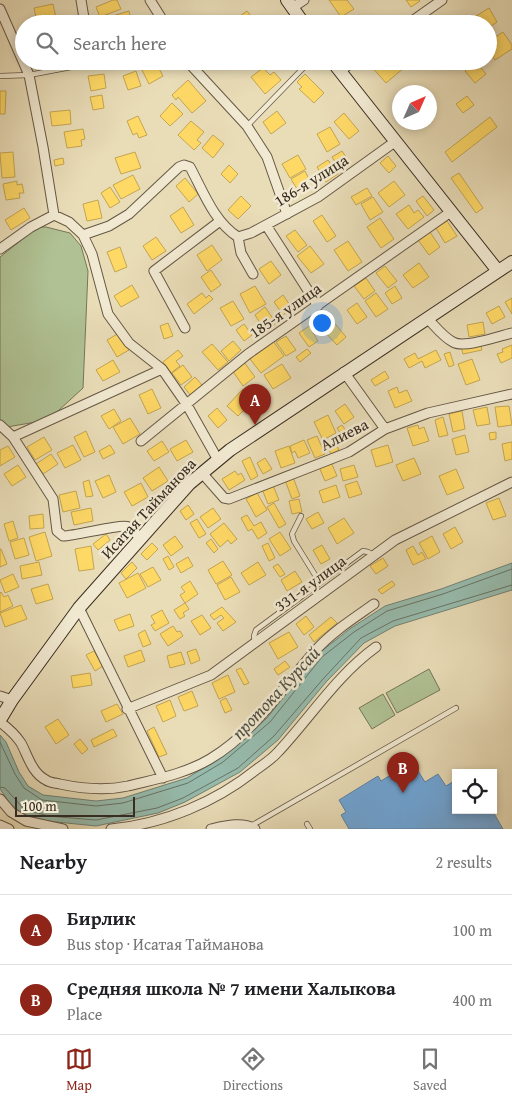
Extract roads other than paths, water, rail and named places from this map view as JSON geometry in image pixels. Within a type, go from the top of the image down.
[{"type":"street","points":[[81,0],[84,15]]},
{"type":"street","points":[[150,0],[159,15]]},
{"type":"street","points":[[297,15],[289,4],[304,0]]},
{"type":"street","points":[[421,15],[442,0]]},
{"type":"street","points":[[0,9],[15,43]]},
{"type":"street","points":[[27,70],[43,147],[54,215]]},
{"type":"street","points":[[195,70],[247,126],[267,157],[287,214]]},
{"type":"street","points":[[339,70],[498,271]]},
{"type":"street","name":"186-я улица","points":[[238,237],[251,233],[318,197],[396,141]]},
{"type":"street","points":[[83,234],[109,226],[129,214],[179,166],[184,165],[190,168],[220,221],[230,232],[238,237],[241,253],[254,274]]},
{"type":"street","name":"185-я улица","points":[[141,441],[248,354],[452,211]]},
{"type":"street","points":[[54,215],[69,222],[83,234],[92,254],[108,314],[129,344],[162,369],[187,405],[218,460]]},
{"type":"street","points":[[0,249],[31,227],[54,215]]},
{"type":"street","points":[[185,328],[154,271],[220,221]]},
{"type":"street","points":[[266,225],[318,306]]},
{"type":"street","name":"Исатая Тайманова","points":[[0,721],[6,698],[79,608],[189,484],[218,460],[344,372],[512,262]]},
{"type":"street","points":[[426,318],[458,344],[467,344],[512,333]]},
{"type":"street","points":[[13,437],[162,369]]},
{"type":"street","points":[[344,372],[385,429]]},
{"type":"street","name":"Алиева","points":[[202,473],[224,498],[229,499],[349,452],[385,429],[428,413],[512,394]]},
{"type":"street","points":[[0,425],[13,437],[54,499],[57,531],[63,536],[73,536],[120,525],[130,527],[140,538]]},
{"type":"street","name":"331-я улица","points":[[128,709],[211,675],[255,642],[309,596],[395,540],[512,482]]},
{"type":"street","points":[[0,721],[12,731],[21,743],[34,771],[46,781],[78,788],[113,789],[163,778],[188,770],[224,749],[266,711],[316,650],[335,632],[374,604]]},
{"type":"street","points":[[79,608],[163,778]]},
{"type":"street","points":[[112,829],[172,816],[240,783],[276,754],[358,660],[376,647]]},
{"type":"street","points":[[0,799],[11,812],[26,821],[63,829]]},
{"type":"street","points":[[0,825],[9,829]]},
{"type":"street","points":[[211,829],[228,825],[253,828]]},
{"type":"lane","points":[[0,76],[29,75],[55,70]]},
{"type":"lane","points":[[247,126],[301,70]]},
{"type":"lane","points":[[301,516],[292,534],[294,541],[320,583]]},
{"type":"lane","points":[[309,596],[320,583],[362,551],[373,555]]},
{"type":"lane","points":[[253,828],[456,708]]},
{"type":"lane","points":[[307,824],[310,829]]},
{"type":"water","points":[[512,563],[512,590],[395,626],[364,643],[326,682],[278,740],[240,772],[185,802],[158,813],[96,826],[47,821],[22,814],[9,802],[0,789],[0,735],[6,742],[19,772],[28,786],[43,795],[96,801],[123,798],[187,778],[220,758],[267,718],[319,653],[351,628],[385,606],[441,589]]},
{"type":"place","name":"Бирлик","points":[[255,425]]},
{"type":"place","name":"Средняя школа № 7 имени Халыкова","points":[[403,793]]},
{"type":"water label","name":"протока Курсай","points":[[276,693]]}]
